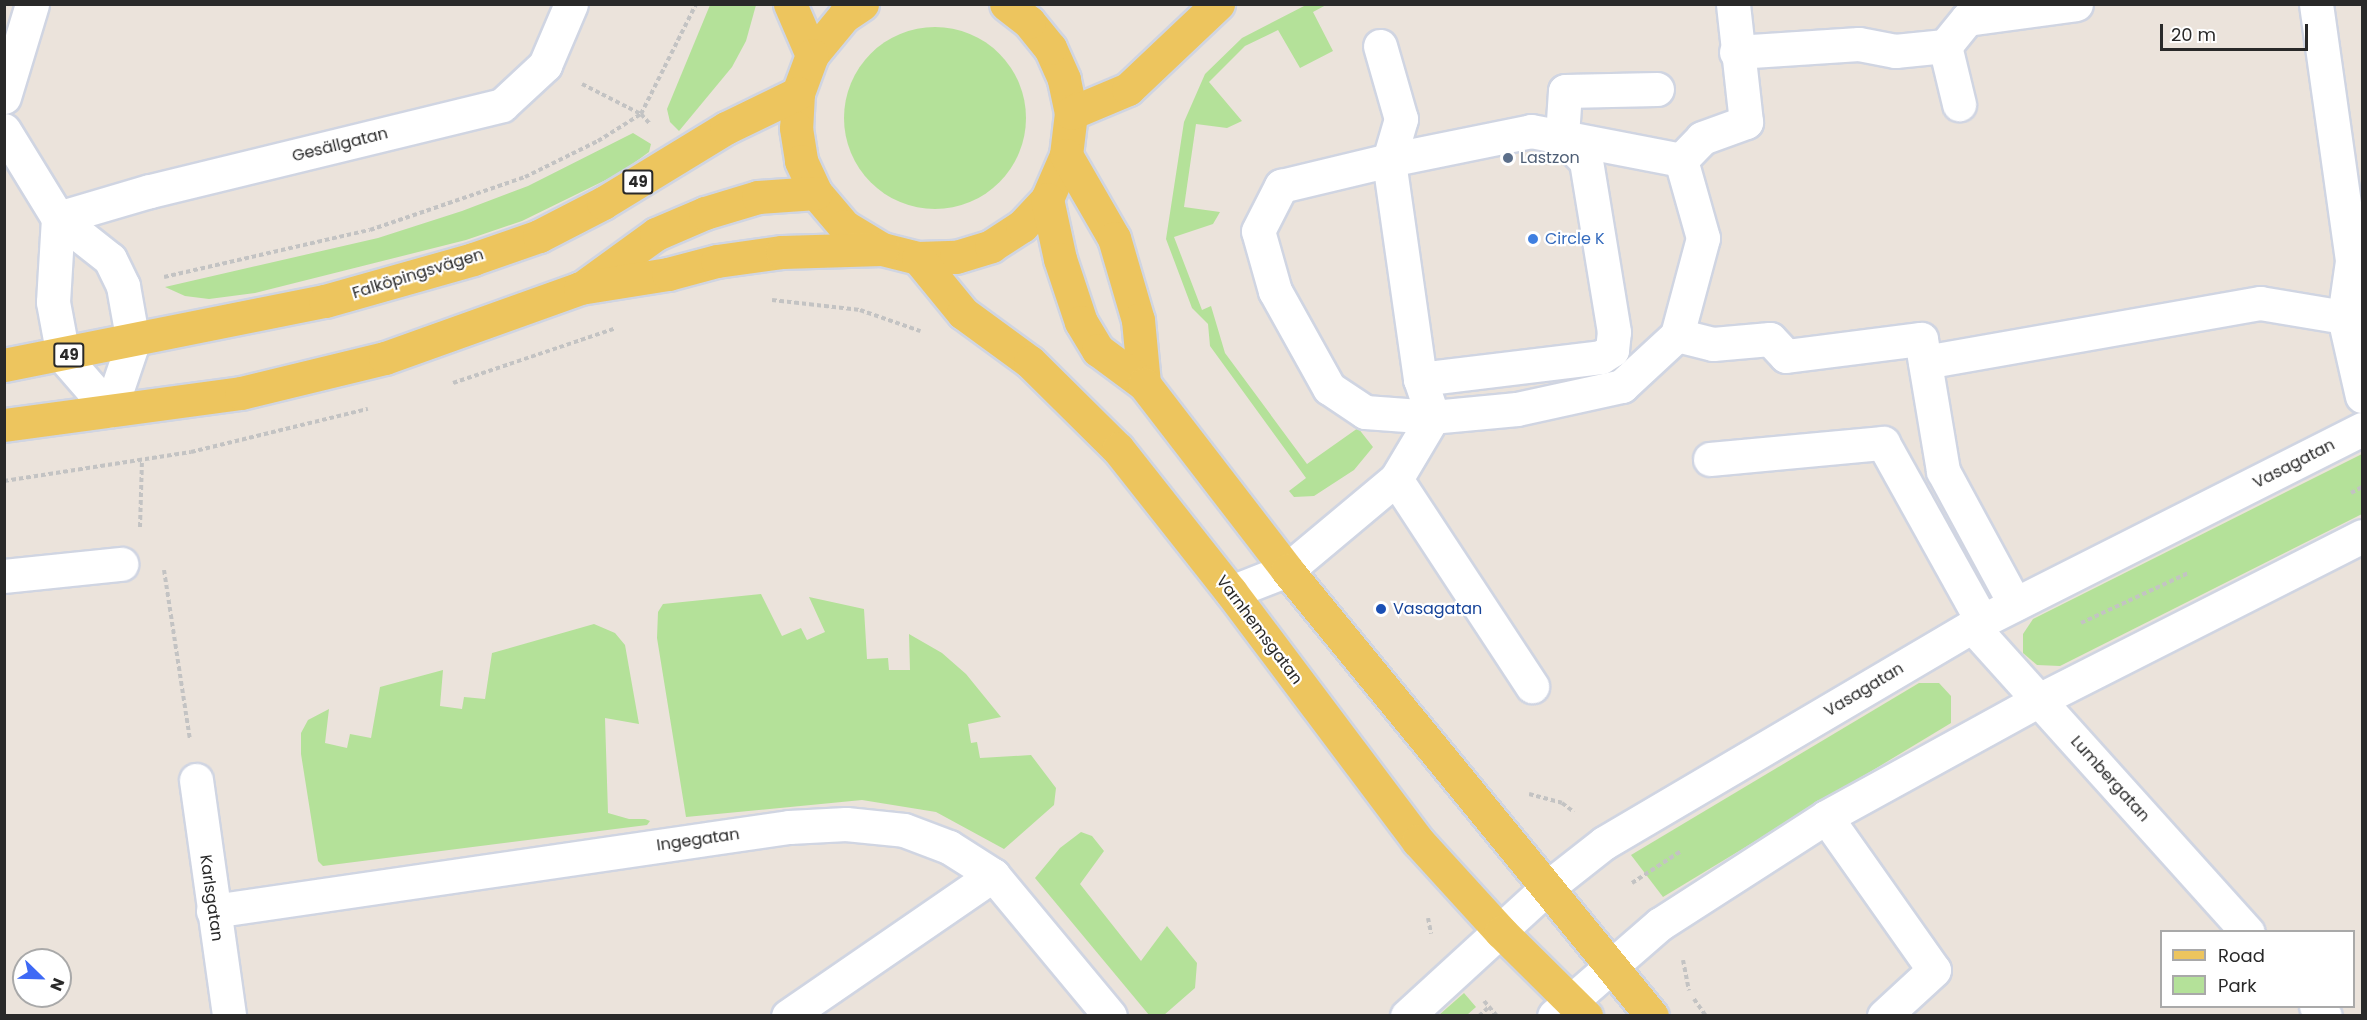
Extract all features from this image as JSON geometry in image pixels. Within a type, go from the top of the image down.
[{"type":"main road","points":[[790,4],[812,55]]},
{"type":"main road","points":[[4,424],[241,393],[384,358],[580,288],[771,253],[882,249],[918,258],[956,257],[991,246],[1022,226],[1047,199],[1066,155],[1071,113],[1064,79],[1050,48],[1029,22],[1006,4]]},
{"type":"main road","points":[[1071,113],[1128,89],[1218,4]]},
{"type":"main road","points":[[849,8],[812,55],[798,93],[796,128],[801,161],[816,193],[844,226],[882,249]]},
{"type":"main road","name":"Falköpingsvägen","points":[[4,365],[63,356],[325,301],[539,236],[603,203],[726,128],[798,93]]},
{"type":"main road","points":[[1066,155],[1114,238],[1138,320],[1144,384]]},
{"type":"main road","points":[[580,288],[656,234],[705,213],[758,197],[816,193]]},
{"type":"main road","points":[[1047,199],[1060,259],[1081,322],[1098,350],[1144,384],[1287,570],[1652,1016]]},
{"type":"main road","name":"Varnhemsgatan","points":[[918,258],[963,312],[1030,362],[1118,449],[1231,592],[1418,841],[1570,1010]]},
{"type":"street","points":[[4,98],[32,4]]},
{"type":"street","name":"Gesällgatan","points":[[58,218],[150,191],[502,105],[545,65],[571,4]]},
{"type":"street","points":[[1681,160],[1702,138],[1746,122],[1736,52],[1733,4]]},
{"type":"street","points":[[1736,52],[1859,44],[1895,51],[1946,46],[1966,19],[2076,4]]},
{"type":"street","points":[[2316,4],[2352,261],[2344,317],[2362,396]]},
{"type":"street","points":[[1380,46],[1401,119],[1389,160],[1420,379],[1433,417]]},
{"type":"street","points":[[1946,46],[1959,104]]},
{"type":"street","points":[[1420,379],[1601,357],[1612,350],[1614,332],[1587,161],[1562,136],[1565,91],[1657,89]]},
{"type":"street","points":[[4,130],[58,218],[110,259],[123,286],[133,342],[110,411]]},
{"type":"street","points":[[1531,131],[1681,160],[1703,238],[1677,335],[1622,386],[1517,409],[1433,417],[1365,412],[1329,388],[1275,291],[1258,231],[1281,186],[1389,160],[1531,131]]},
{"type":"street","points":[[58,218],[53,302],[63,356],[110,411]]},
{"type":"street","points":[[1925,362],[2259,303],[2344,317]]},
{"type":"street","points":[[1677,335],[1713,344],[1770,339],[1786,356],[1922,339],[1943,471],[2015,604]]},
{"type":"street","points":[[1231,592],[1287,570],[1396,478],[1433,417]]},
{"type":"street","name":"Vasagatan","points":[[1407,1016],[1501,933],[1548,887],[1604,843],[1977,623],[2362,429]]},
{"type":"street","name":"Lumbergatan","points":[[1710,459],[1883,443],[1977,623],[2039,700],[2246,930]]},
{"type":"street","points":[[1396,478],[1532,686]]},
{"type":"street","points":[[1570,1010],[1610,965],[1660,924],[1826,817],[2039,700],[2362,536]]},
{"type":"street","points":[[4,576],[130,562]]},
{"type":"street","name":"Karlsgatan","points":[[196,780],[229,1016]]},
{"type":"street","points":[[1826,817],[1934,970],[1884,1016]]},
{"type":"street","name":"Ingegatan","points":[[213,911],[767,830],[846,824],[904,830],[949,848],[993,875],[1094,1011]]},
{"type":"street","points":[[788,1016],[993,875]]},
{"type":"path","points":[[155,279],[370,230],[525,177],[598,141],[641,114],[696,4]]},
{"type":"path","points":[[545,65],[641,114]]},
{"type":"path","points":[[769,299],[860,310],[925,333]]},
{"type":"path","points":[[142,460],[130,562],[148,560],[166,571],[196,780]]},
{"type":"path","points":[[1530,795],[1562,803],[1579,816]]},
{"type":"path","points":[[1628,877],[1637,890]]},
{"type":"path","points":[[1685,963],[1688,987],[1706,1016]]},
{"type":"path","points":[[1479,1016],[1489,1007]]},
{"type":"green space","points":[[710,5],[756,5],[746,41],[732,67],[679,131],[670,122],[667,109]]},
{"type":"green space","points":[[1306,5],[1326,5],[1313,12],[1333,51],[1300,68],[1278,30],[1245,46],[1209,82],[1242,121],[1227,128],[1196,124],[1184,207],[1220,212],[1213,224],[1174,237],[1202,310],[1211,306],[1225,353],[1307,464],[1358,428],[1373,447],[1354,470],[1314,496],[1294,497],[1289,491],[1306,478],[1210,346],[1208,324],[1192,308],[1166,239],[1184,122],[1205,74],[1242,38]]},
{"type":"green space","points":[[935,27],[970,34],[999,54],[1019,83],[1026,118],[1019,153],[999,182],[970,202],[935,209],[900,202],[871,182],[851,153],[844,118],[851,83],[871,54],[900,34]]},
{"type":"green space","points":[[633,133],[651,144],[649,152],[620,173],[522,221],[466,240],[255,293],[209,299],[185,296],[165,287],[378,238],[462,211],[528,186]]},
{"type":"green space","points":[[2362,454],[2362,514],[2060,666],[2037,665],[2023,653],[2023,634],[2033,619]]},
{"type":"green space","points":[[761,594],[782,636],[801,628],[807,640],[825,632],[809,597],[864,609],[867,659],[888,658],[889,670],[910,670],[909,634],[942,653],[966,674],[1001,717],[968,724],[971,743],[977,742],[980,758],[1031,755],[1056,788],[1054,805],[1004,849],[936,812],[862,800],[686,817],[657,638],[658,612],[663,604]]},
{"type":"green space","points":[[594,624],[615,633],[625,645],[639,724],[605,718],[608,813],[629,819],[645,819],[650,821],[647,825],[323,866],[318,861],[301,754],[301,733],[308,720],[329,709],[325,743],[347,748],[350,734],[371,738],[380,687],[443,670],[440,706],[462,709],[464,697],[485,699],[492,653]]},
{"type":"green space","points":[[1919,683],[1939,683],[1951,696],[1951,723],[1663,897],[1631,855]]},
{"type":"green space","points":[[1081,832],[1092,836],[1104,851],[1080,884],[1141,961],[1167,926],[1197,963],[1195,988],[1164,1015],[1149,1015],[1035,878],[1060,848]]},
{"type":"green space","points":[[1464,993],[1476,1007],[1467,1015],[1439,1015]]},
{"type":"place","name":"Lastzon","points":[[1508,158]]},
{"type":"place","name":"Circle K","points":[[1533,239]]},
{"type":"place","name":"Vasagatan","points":[[1381,609]]}]
